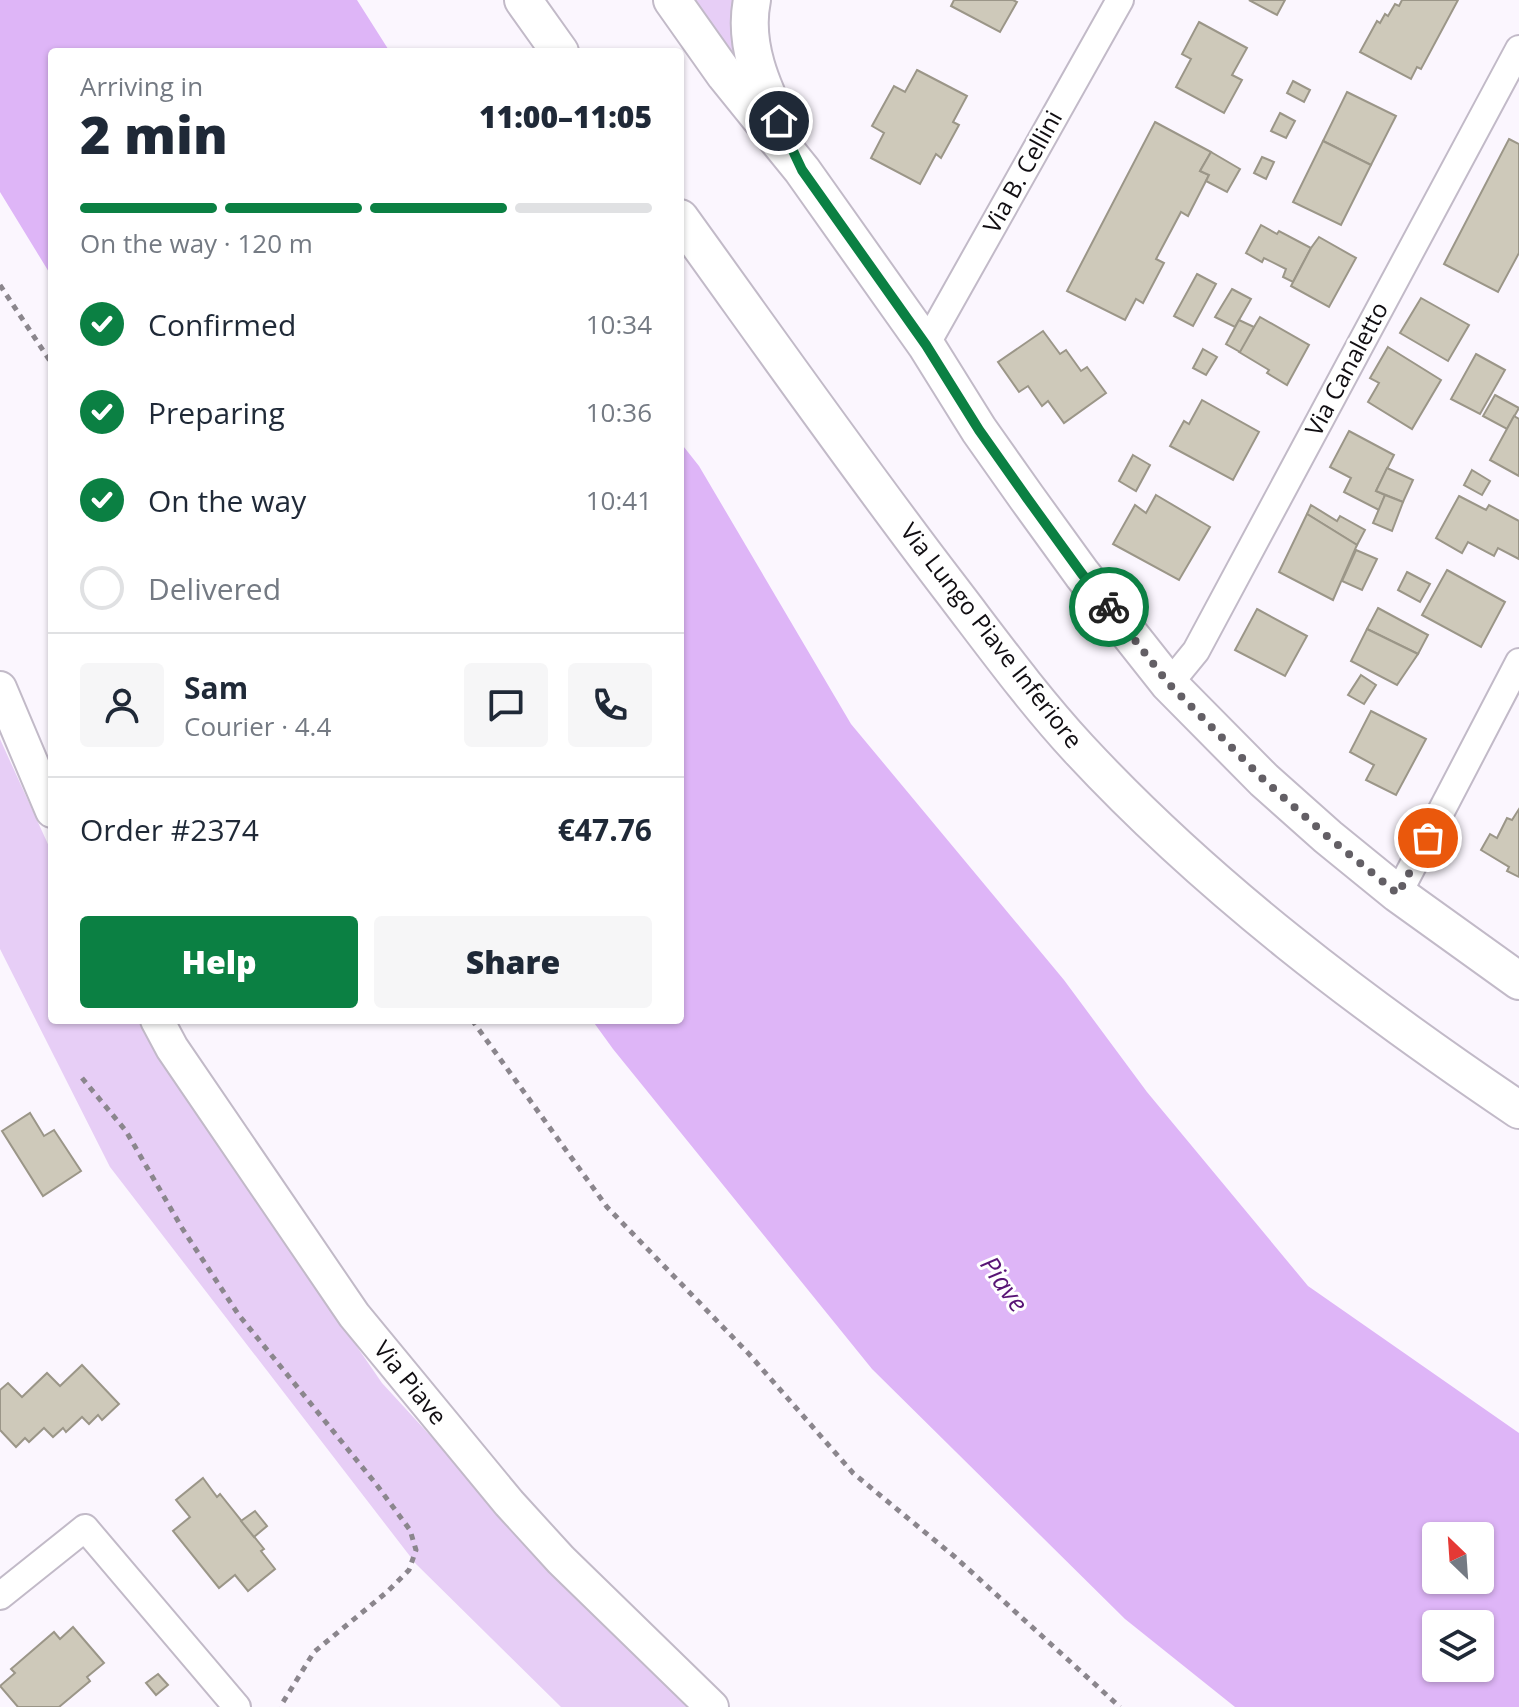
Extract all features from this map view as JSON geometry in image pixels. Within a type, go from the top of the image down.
[{"type":"main road","points":[[523,0],[557,48]]},
{"type":"main road","points":[[672,0],[725,75],[802,170],[926,345],[979,430],[1082,574],[1169,684],[1264,780],[1328,837],[1398,894],[1519,981]]},
{"type":"main road","points":[[752,0],[749,13],[752,51],[767,96],[802,170]]},
{"type":"main road","name":"Via Lungo Piave Inferiore","points":[[684,224],[907,532],[1030,693],[1077,747],[1132,804],[1277,932],[1431,1050],[1519,1110]]},
{"type":"street","name":"Via B. Cellini","points":[[926,345],[1120,0]]},
{"type":"street","name":"Via Canaletto","points":[[1169,684],[1196,651],[1519,49]]},
{"type":"street","points":[[1398,894],[1519,662]]},
{"type":"street","points":[[0,688],[48,802]]},
{"type":"street","name":"Via Piave","points":[[159,1024],[172,1048],[354,1315],[509,1503],[561,1560],[712,1707]]},
{"type":"street","points":[[0,1596],[85,1528],[237,1707]]},
{"type":"path","points":[[0,285],[48,358]]},
{"type":"path","points":[[475,1024],[607,1207],[749,1354],[853,1473],[955,1557],[1120,1707]]},
{"type":"path","points":[[82,1078],[126,1131],[182,1228],[238,1314],[410,1530],[416,1550],[409,1570],[314,1652],[280,1707]]},
{"type":"shaded area","points":[[690,0],[739,0],[739,68]]},
{"type":"shaded area","points":[[0,739],[48,844],[48,1024],[141,1024],[220,1148],[382,1383],[549,1565],[689,1707],[561,1707],[416,1564],[110,1167],[0,949]]},
{"type":"water","points":[[0,0],[357,0],[387,48],[48,48],[48,270],[0,192]]},
{"type":"water","name":"Piave","points":[[684,447],[699,466],[851,724],[1064,980],[1147,1092],[1308,1286],[1519,1433],[1519,1707],[1235,1707],[1125,1619],[872,1369],[595,1024],[684,1024]]},
{"type":"building","points":[[954,0],[1017,2],[1000,32],[951,6]]},
{"type":"building","points":[[1249,0],[1285,0],[1277,15]]},
{"type":"building","points":[[1402,0],[1458,0],[1421,69],[1417,67],[1411,79],[1360,52],[1377,21],[1380,23],[1385,14],[1388,16],[1395,4],[1399,6]]},
{"type":"building","points":[[1199,22],[1247,48],[1232,75],[1242,80],[1224,113],[1176,87],[1191,59],[1182,54]]},
{"type":"building","points":[[917,70],[967,96],[953,122],[959,125],[941,158],[936,154],[920,184],[871,158],[884,133],[872,126],[894,86],[905,92]]},
{"type":"building","points":[[1293,81],[1310,90],[1304,102],[1287,93]]},
{"type":"building","points":[[1347,92],[1396,116],[1371,165],[1323,141]]},
{"type":"building","points":[[1280,113],[1295,121],[1286,138],[1271,131]]},
{"type":"building","points":[[1155,122],[1211,152],[1200,171],[1209,175],[1188,216],[1181,212],[1156,259],[1164,263],[1143,303],[1136,299],[1125,320],[1067,291]]},
{"type":"building","points":[[1509,139],[1519,144],[1519,253],[1498,292],[1444,264]]},
{"type":"building","points":[[1323,141],[1371,165],[1341,225],[1293,202]]},
{"type":"building","points":[[1211,152],[1240,169],[1227,192],[1206,181],[1209,175],[1200,171]]},
{"type":"building","points":[[1262,157],[1274,162],[1266,179],[1254,173]]},
{"type":"building","points":[[1261,225],[1311,248],[1293,282],[1283,277],[1286,269],[1264,258],[1262,262],[1246,253]]},
{"type":"building","points":[[1319,237],[1356,258],[1329,307],[1291,286]]},
{"type":"building","points":[[1197,274],[1216,284],[1193,326],[1174,316]]},
{"type":"building","points":[[1232,289],[1251,299],[1235,327],[1215,317]]},
{"type":"building","points":[[1421,298],[1469,325],[1448,361],[1400,333]]},
{"type":"building","points":[[1260,317],[1309,345],[1287,385],[1239,352]]},
{"type":"building","points":[[1239,320],[1254,327],[1240,352],[1226,344]]},
{"type":"building","points":[[1043,331],[1060,354],[1066,350],[1081,371],[1087,367],[1106,393],[1064,423],[1048,401],[1042,406],[1028,386],[1019,392],[998,362]]},
{"type":"building","points":[[1388,347],[1441,380],[1412,429],[1368,402],[1379,383],[1370,378]]},
{"type":"building","points":[[1203,349],[1217,357],[1206,375],[1193,368]]},
{"type":"building","points":[[1476,354],[1505,370],[1480,414],[1451,399]]},
{"type":"building","points":[[1495,395],[1519,408],[1507,429],[1483,416]]},
{"type":"building","points":[[1202,400],[1259,432],[1233,480],[1170,446],[1184,421],[1189,424]]},
{"type":"building","points":[[1514,416],[1519,419],[1519,476],[1490,460]]},
{"type":"building","points":[[1349,431],[1394,455],[1376,491],[1385,495],[1379,510],[1344,492],[1351,478],[1330,467]]},
{"type":"building","points":[[1133,455],[1150,465],[1136,491],[1119,481]]},
{"type":"building","points":[[1387,468],[1413,480],[1403,502],[1376,491]]},
{"type":"building","points":[[1472,470],[1490,481],[1482,495],[1464,485]]},
{"type":"building","points":[[1156,495],[1210,527],[1179,580],[1113,544],[1135,505],[1146,513]]},
{"type":"building","points":[[1385,495],[1403,502],[1392,531],[1373,523]]},
{"type":"building","points":[[1459,496],[1486,510],[1489,505],[1519,521],[1519,559],[1498,548],[1494,556],[1468,542],[1462,553],[1436,538]]},
{"type":"building","points":[[1311,505],[1337,521],[1340,516],[1365,530],[1357,545],[1307,514]]},
{"type":"building","points":[[1307,514],[1357,545],[1333,600],[1279,572]]},
{"type":"building","points":[[1356,550],[1377,559],[1362,590],[1342,581]]},
{"type":"building","points":[[1447,570],[1505,602],[1481,647],[1422,615]]},
{"type":"building","points":[[1407,572],[1430,584],[1420,602],[1398,590]]},
{"type":"building","points":[[1378,608],[1428,635],[1418,654],[1367,629]]},
{"type":"building","points":[[1257,609],[1307,636],[1285,676],[1235,650]]},
{"type":"building","points":[[1367,629],[1418,654],[1397,685],[1351,661]]},
{"type":"building","points":[[1361,675],[1376,685],[1364,704],[1348,695]]},
{"type":"building","points":[[1371,711],[1426,739],[1396,795],[1366,780],[1374,765],[1350,752]]},
{"type":"building","points":[[1519,809],[1519,877],[1481,850],[1490,834],[1497,838],[1507,818],[1512,820]]},
{"type":"building","points":[[30,1113],[44,1136],[54,1130],[81,1171],[43,1196],[2,1131]]},
{"type":"building","points":[[82,1365],[119,1404],[102,1420],[98,1415],[89,1424],[82,1417],[66,1432],[63,1428],[53,1437],[44,1428],[29,1442],[25,1438],[16,1447],[0,1430],[0,1390],[8,1383],[22,1397],[47,1373],[60,1386]]},
{"type":"building","points":[[203,1478],[217,1497],[220,1494],[264,1549],[261,1551],[275,1569],[248,1591],[235,1575],[219,1588],[173,1531],[190,1517],[176,1500]]},
{"type":"building","points":[[255,1511],[267,1526],[254,1537],[241,1521]]},
{"type":"building","points":[[73,1627],[104,1663],[87,1677],[90,1681],[59,1707],[18,1707],[0,1686],[15,1673],[11,1669],[54,1632],[60,1639]]},
{"type":"building","points":[[158,1674],[168,1685],[156,1695],[146,1683]]},
{"type":"way so far","points":[[1109,607],[1169,684],[1264,780],[1398,894],[1428,838]]},
{"type":"route","points":[[779,121],[802,170],[926,345],[979,430],[1109,607]]}]
